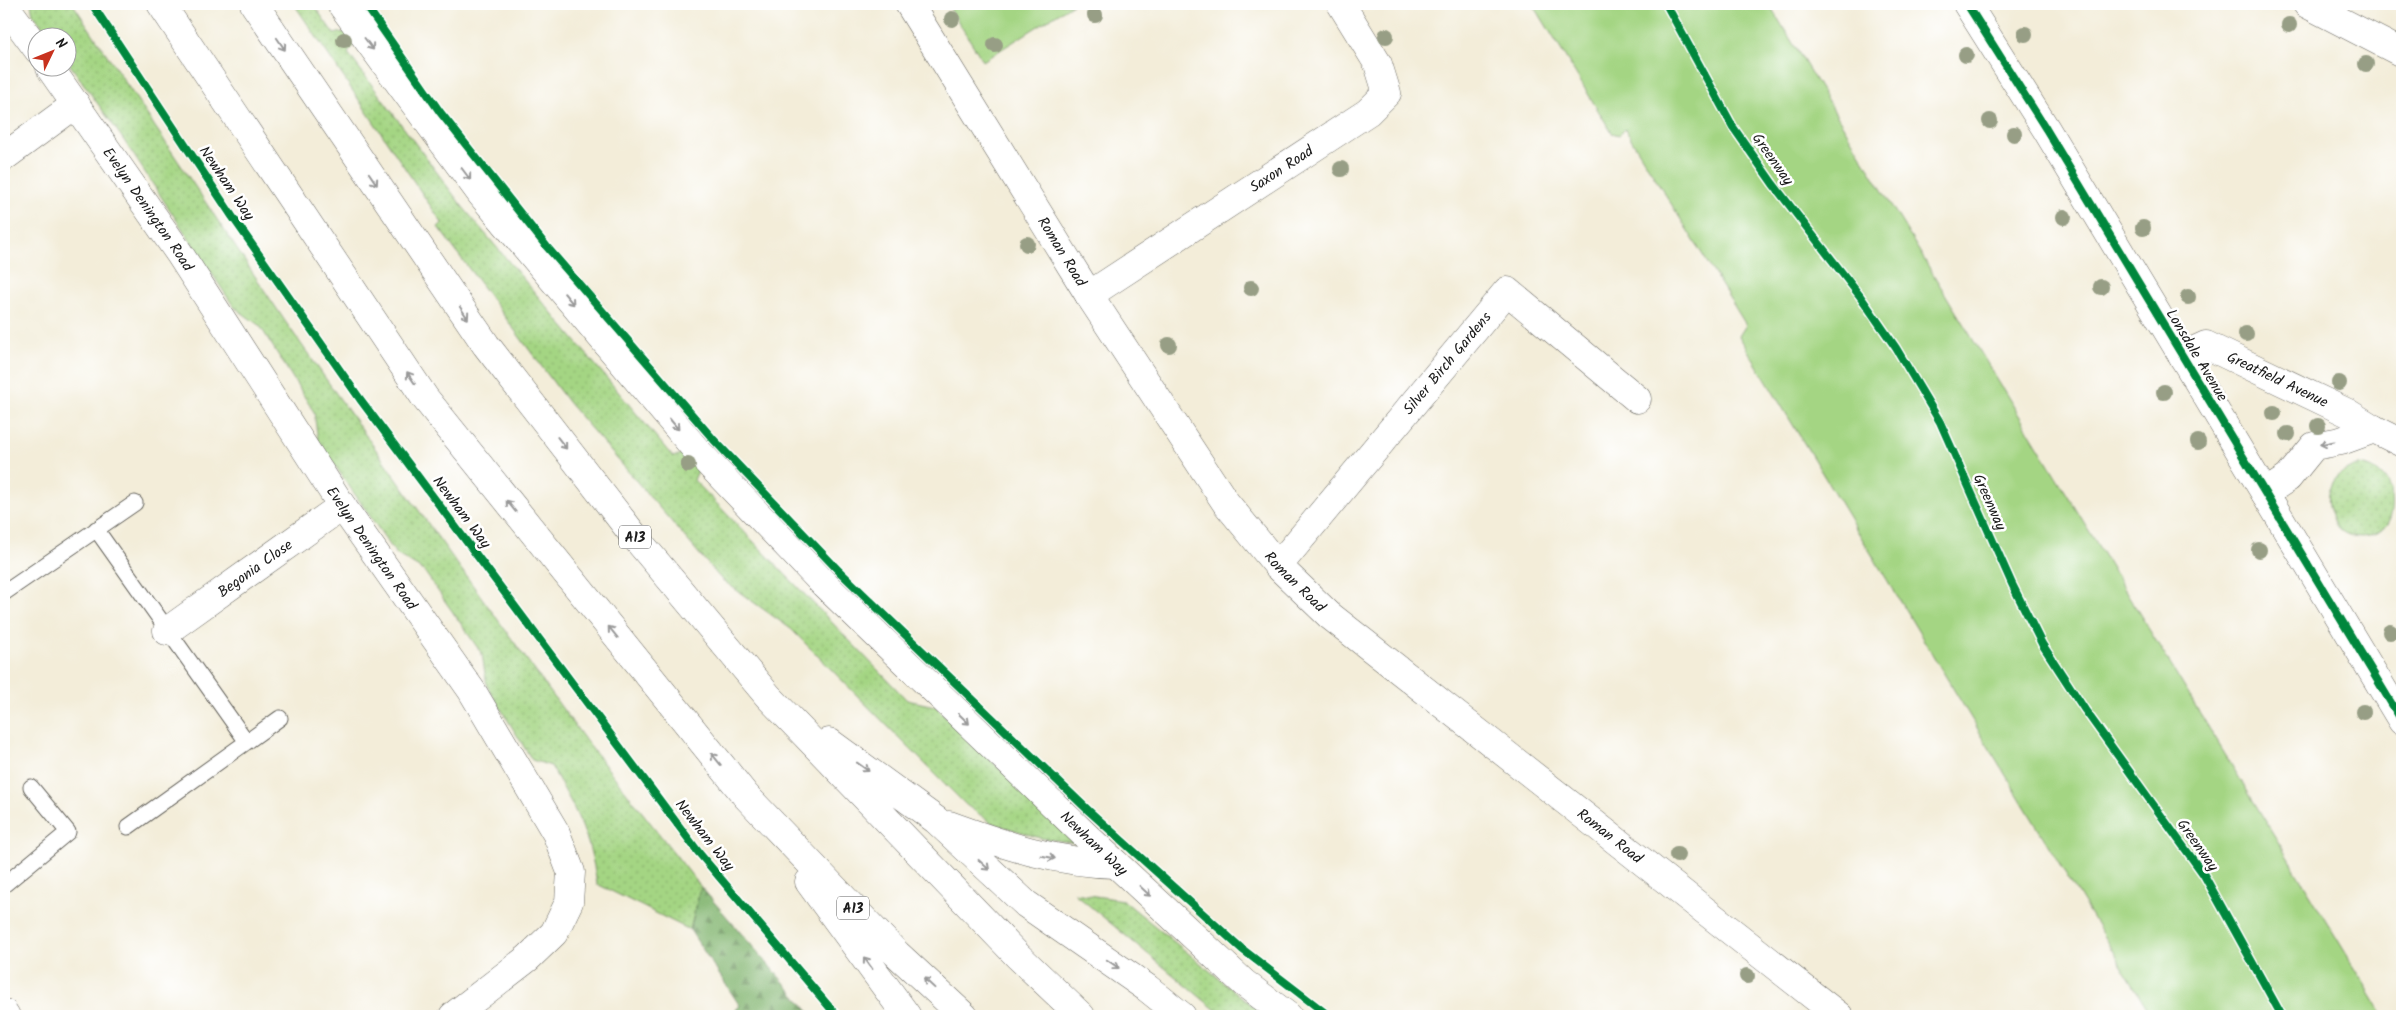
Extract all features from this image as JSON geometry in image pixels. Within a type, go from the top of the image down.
[{"type":"main road","points":[[4,4],[28,36]]},
{"type":"main road","name":"A13","points":[[161,4],[425,398],[746,796],[897,954],[964,1016]]},
{"type":"main road","name":"A13","points":[[254,4],[486,345],[635,537],[768,696],[1018,956],[1081,1016]]},
{"type":"main road","name":"Newham Way","points":[[341,4],[480,194],[698,452],[824,584],[1116,864],[1244,983],[1288,1016]]},
{"type":"main road","name":"Roman Road","points":[[909,4],[1089,295],[1226,503],[1278,566],[1329,615],[1839,1016]]},
{"type":"main road","name":"Saxon Road","points":[[1089,295],[1368,112],[1387,93],[1378,64],[1341,4]]},
{"type":"main road","name":"Lonsdale Avenue","points":[[1967,4],[2051,137],[2402,721]]},
{"type":"main road","points":[[2307,4],[2402,53]]},
{"type":"main road","name":"Evelyn Denington Road","points":[[57,78],[179,253],[342,506],[472,691],[556,833],[571,872],[569,902],[554,933],[528,958],[453,1016]]},
{"type":"main road","points":[[4,157],[76,104]]},
{"type":"main road","name":"Silver Birch Gardens","points":[[1278,566],[1507,291],[1637,399]]},
{"type":"main road","name":"Greatfield Avenue","points":[[2182,356],[2206,344],[2348,413],[2402,443]]},
{"type":"main road","points":[[2265,493],[2288,478],[2314,446],[2341,441],[2374,429]]},
{"type":"main road","name":"Begonia Close","points":[[167,631],[342,506]]},
{"type":"main road","name":"A13","points":[[768,696],[936,820],[1026,904],[1147,988],[1182,1016]]},
{"type":"main road","points":[[746,796],[907,1016]]},
{"type":"main road","name":"A13","points":[[936,820],[999,843],[1046,857],[1116,864]]},
{"type":"lane","points":[[4,593],[135,503]]},
{"type":"lane","points":[[96,529],[247,742]]},
{"type":"lane","points":[[128,827],[280,718]]},
{"type":"lane","points":[[4,885],[68,832],[31,787]]},
{"type":"green space","points":[[31,4],[73,4],[287,324],[437,536],[586,741],[701,887],[690,930],[597,884],[586,836],[574,809],[551,766],[532,760],[487,686],[482,654],[424,571],[396,554],[318,441],[314,412],[260,326],[234,307],[123,139],[78,76],[78,28],[43,28],[33,14]]},
{"type":"green space","points":[[294,4],[313,4],[334,34],[348,31],[356,42],[348,53],[462,206],[673,457],[687,452],[700,466],[694,480],[907,700],[935,706],[1076,843],[1040,838],[992,823],[966,805],[791,629],[721,579],[568,402],[438,227],[442,223]]},
{"type":"green space","points":[[947,4],[1073,4],[983,61]]},
{"type":"green space","points":[[1533,4],[1769,4],[2384,1016],[2152,1016],[1739,336],[1746,325],[1625,129],[1619,135],[1612,133]]},
{"type":"green space","points":[[2360,465],[2375,470],[2385,480],[2391,493],[2392,507],[2389,520],[2382,530],[2370,536],[2353,536],[2340,530],[2336,526],[2329,503],[2331,487],[2335,480],[2349,469]]},
{"type":"green space","points":[[701,887],[813,1016],[728,1016],[740,1006],[690,930]]},
{"type":"green space","points":[[1074,893],[1123,900],[1265,1016],[1223,1016]]},
{"type":"cycle path","points":[[92,4],[232,216],[360,399],[699,853],[837,1016]]},
{"type":"cycle path","points":[[365,4],[440,112],[547,247],[714,440],[839,571],[1089,811],[1242,949],[1329,1016]]},
{"type":"cycle path","name":"Greenway","points":[[1666,4],[1733,127],[1773,184],[1860,296],[1896,348],[1940,422],[2012,584],[2042,644],[2085,710],[2204,875],[2282,1016]]},
{"type":"cycle path","points":[[1967,4],[2046,129],[2402,721]]}]
